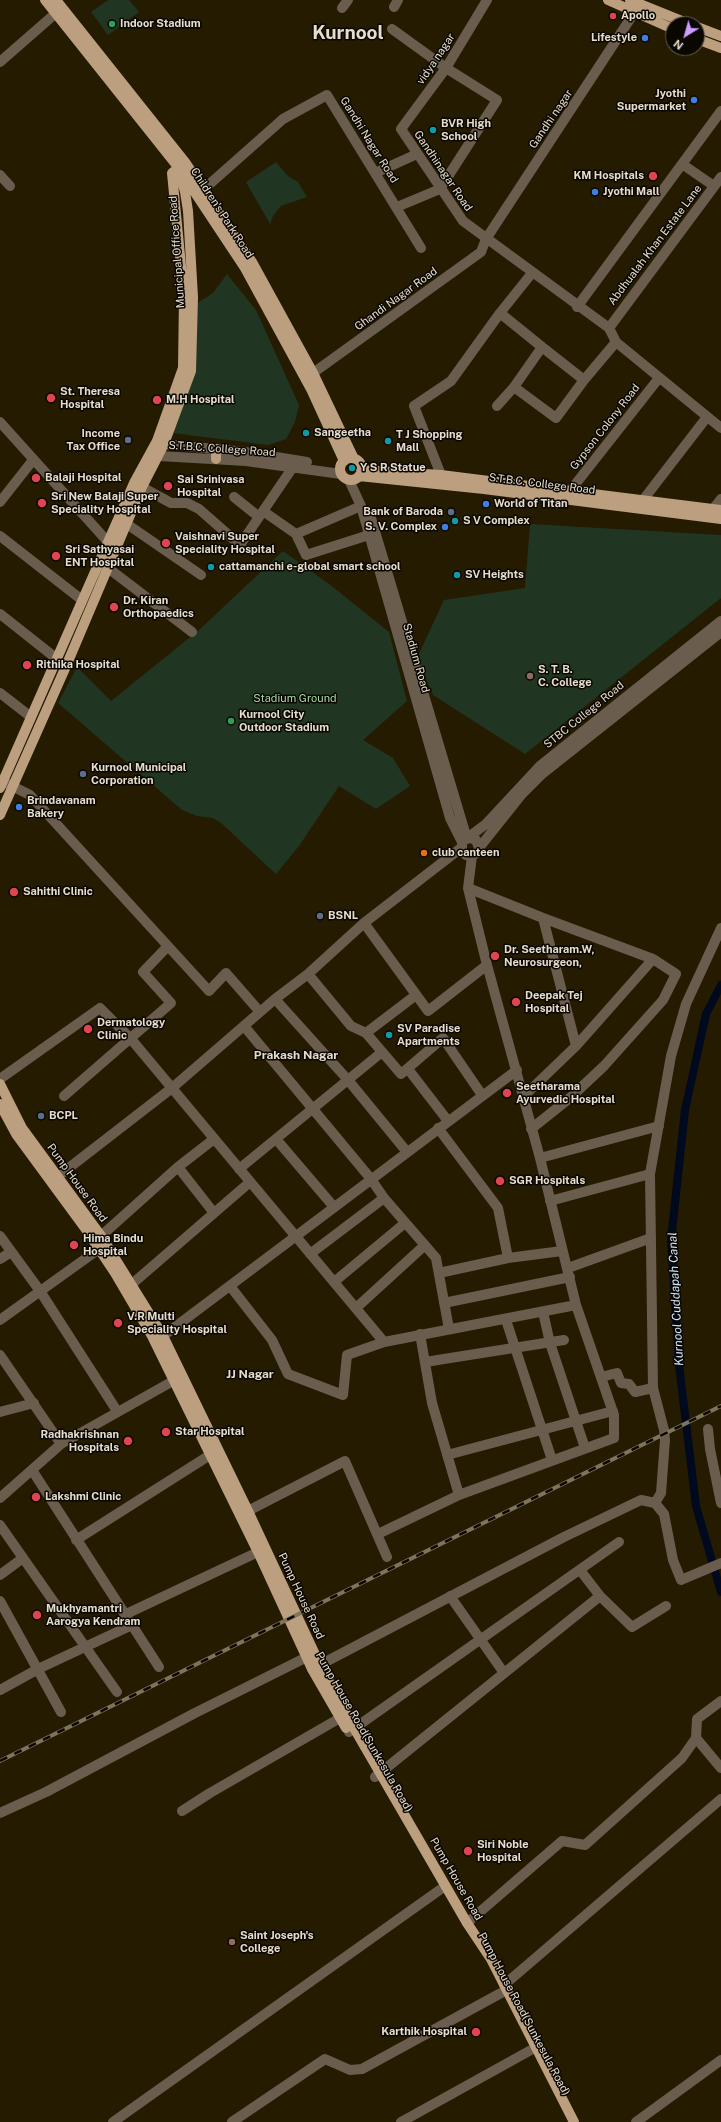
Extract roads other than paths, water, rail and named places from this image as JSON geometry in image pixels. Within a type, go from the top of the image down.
[{"type":"main road","name":"Children's Park Road","points":[[46,0],[182,165],[204,189],[252,262],[313,374],[351,471]]},
{"type":"main road","name":"Children's Park Road","points":[[56,0],[182,165],[245,268],[311,389],[351,471]]},
{"type":"main road","points":[[608,0],[665,25]]},
{"type":"main road","points":[[630,0],[648,4],[673,16]]},
{"type":"main road","points":[[705,30],[721,36]]},
{"type":"main road","points":[[705,42],[721,48]]},
{"type":"main road","name":"Municipal Office Road","points":[[0,815],[108,568],[123,521],[138,485],[161,442],[191,370],[193,297],[188,210],[182,165]]},
{"type":"main road","name":"S.T.B.C. College Road","points":[[351,471],[441,475],[717,509]]},
{"type":"main road","name":"S.T.B.C. College Road","points":[[351,471],[721,519]]},
{"type":"main road","name":"Municipal Office Road","points":[[1,783],[108,542],[123,521]]},
{"type":"main road","name":"Pump House Road","points":[[0,1084],[22,1128],[54,1180],[101,1236],[163,1336],[316,1667],[351,1730]]},
{"type":"main road","name":"Pump House Road(Sunkesula Road)","points":[[0,1104],[16,1134],[54,1180],[99,1249],[152,1336],[210,1455],[244,1513],[258,1552],[307,1657],[316,1667],[340,1718],[351,1730],[441,1889],[502,1989],[568,2122]]},
{"type":"main road","name":"Pump House Road","points":[[377,1775],[467,1923],[491,1959],[502,1989],[574,2122]]},
{"type":"street","name":"vidya nagar","points":[[401,129],[446,68],[487,0]]},
{"type":"street","name":"Gandhi nagar","points":[[486,239],[634,12]]},
{"type":"street","points":[[0,62],[56,13]]},
{"type":"street","points":[[392,29],[446,68],[497,100],[440,189],[397,207]]},
{"type":"street","name":"Gandhi Nagar Road","points":[[204,189],[283,119],[327,95],[421,248]]},
{"type":"street","points":[[577,307],[721,111]]},
{"type":"street","name":"Gandhinagar Road","points":[[401,129],[463,221],[486,239]]},
{"type":"street","points":[[375,173],[417,154]]},
{"type":"street","points":[[682,164],[714,186]]},
{"type":"street","points":[[0,175],[10,186]]},
{"type":"street","name":"Abdhualah Khan Estate Lane","points":[[608,328],[721,177]]},
{"type":"street","points":[[486,239],[577,307],[608,328],[616,342],[721,428]]},
{"type":"street","name":"Ghandi Nagar Road","points":[[313,374],[481,252],[486,239]]},
{"type":"street","points":[[441,475],[414,406],[451,381],[532,273]]},
{"type":"street","points":[[500,314],[584,380]]},
{"type":"street","points":[[514,387],[556,418],[584,380],[616,342]]},
{"type":"street","points":[[497,406],[514,387],[542,348]]},
{"type":"street","name":"Gypson Colony Road","points":[[570,491],[659,378]]},
{"type":"street","points":[[643,500],[707,417]]},
{"type":"street","points":[[0,422],[108,542]]},
{"type":"street","points":[[161,442],[216,454],[351,471]]},
{"type":"street","name":"S.T.B.C. College Road","points":[[155,454],[216,454],[246,461],[293,467],[351,471]]},
{"type":"street","points":[[0,502],[33,460]]},
{"type":"street","points":[[138,485],[171,504],[187,503],[199,509],[240,544],[293,467]]},
{"type":"street","name":"Stadium Road","points":[[351,471],[450,818],[465,842]]},
{"type":"street","name":"Stadium Road","points":[[351,471],[375,530],[465,842]]},
{"type":"street","points":[[234,497],[296,534],[306,555],[369,535]]},
{"type":"street","points":[[717,509],[721,499]]},
{"type":"street","points":[[296,534],[361,506]]},
{"type":"street","points":[[123,521],[201,575]]},
{"type":"street","points":[[0,536],[82,600]]},
{"type":"street","points":[[108,568],[192,632]]},
{"type":"street","points":[[0,614],[57,659]]},
{"type":"street","name":"STBC College Road","points":[[54,1180],[172,1088],[275,999],[308,974],[364,923],[486,824],[540,766],[721,621]]},
{"type":"street","name":"STBC College Road","points":[[480,848],[522,794],[542,774],[721,632]]},
{"type":"street","points":[[0,693],[31,717]]},
{"type":"street","points":[[1,783],[30,794],[209,991],[226,973],[260,1012]]},
{"type":"street","points":[[476,840],[480,848],[477,854],[472,856],[466,855],[465,842],[476,840]]},
{"type":"street","points":[[378,1534],[460,1495],[614,1438],[613,1411],[576,1305],[540,1158],[487,965],[468,888],[472,856]]},
{"type":"street","points":[[468,888],[653,959],[676,974],[662,1000],[604,1066],[571,1097],[531,1129]]},
{"type":"street","points":[[543,918],[576,1046]]},
{"type":"street","points":[[364,923],[428,1011],[487,965]]},
{"type":"street","points":[[656,1503],[661,1493],[665,1440],[664,1430],[653,1388],[650,1174],[671,1056],[686,1004],[721,928]]},
{"type":"street","points":[[64,1096],[171,1003],[143,972],[168,946]]},
{"type":"street","points":[[524,1097],[576,1046],[653,959]]},
{"type":"street","points":[[308,974],[350,1026],[366,1033],[401,1074],[443,1038],[482,1095]]},
{"type":"street","points":[[366,1033],[416,994]]},
{"type":"street","points":[[275,999],[348,1080],[407,1152]]},
{"type":"street","points":[[0,1079],[100,1008],[131,1039],[384,1342]]},
{"type":"street","points":[[244,1026],[314,1108],[371,1179],[384,1198],[436,1258],[448,1329]]},
{"type":"street","points":[[239,1169],[382,1052]]},
{"type":"street","points":[[408,1069],[448,1121]]},
{"type":"street","points":[[163,1336],[517,1070]]},
{"type":"street","points":[[540,1158],[659,1126]]},
{"type":"street","points":[[438,1128],[498,1208],[508,1258]]},
{"type":"street","points":[[0,1320],[99,1249],[101,1236],[178,1167],[214,1139]]},
{"type":"street","points":[[276,1139],[334,1207]]},
{"type":"street","points":[[178,1167],[214,1213]]},
{"type":"street","points":[[550,1201],[650,1174]]},
{"type":"street","points":[[132,1284],[250,1182]]},
{"type":"street","points":[[310,1254],[384,1198]]},
{"type":"street","points":[[334,1282],[405,1223]]},
{"type":"street","points":[[0,1236],[40,1291],[117,1411]]},
{"type":"street","points":[[444,1303],[569,1272],[651,1238]]},
{"type":"street","points":[[356,1308],[425,1245]]},
{"type":"street","points":[[439,1273],[508,1258],[562,1251]]},
{"type":"street","points":[[0,1259],[11,1252]]},
{"type":"street","points":[[230,1286],[272,1340],[288,1374],[343,1395],[347,1355],[384,1342],[420,1334],[506,1320],[576,1305]]},
{"type":"street","points":[[543,1312],[550,1344],[585,1448]]},
{"type":"street","points":[[506,1320],[552,1460]]},
{"type":"street","points":[[420,1334],[432,1402],[460,1495]]},
{"type":"street","points":[[425,1362],[550,1344],[564,1340]]},
{"type":"street","points":[[0,1355],[61,1444]]},
{"type":"street","points":[[601,1377],[617,1373],[621,1383],[629,1384],[635,1392],[653,1388]]},
{"type":"street","points":[[0,1498],[61,1444],[117,1411],[173,1381]]},
{"type":"street","points":[[0,1412],[34,1403]]},
{"type":"street","points":[[447,1455],[613,1411]]},
{"type":"street","points":[[708,1429],[710,1449],[721,1503]]},
{"type":"street","points":[[76,1540],[210,1455]]},
{"type":"street","points":[[244,1513],[345,1461],[387,1557]]},
{"type":"street","points":[[32,1470],[124,1615],[159,1667]]},
{"type":"street","points":[[316,1667],[450,1596],[641,1500],[656,1503],[664,1514],[673,1560],[681,1580],[721,1562]]},
{"type":"street","points":[[0,1525],[117,1692]]},
{"type":"street","points":[[351,1730],[480,1641],[619,1542]]},
{"type":"street","points":[[124,1615],[258,1552]]},
{"type":"street","points":[[0,1574],[23,1558]]},
{"type":"street","points":[[580,1570],[600,1596],[632,1627],[666,1606]]},
{"type":"street","points":[[450,1596],[480,1641],[504,1673]]},
{"type":"street","points":[[377,1775],[600,1596]]},
{"type":"street","points":[[0,1600],[61,1712]]},
{"type":"street","points":[[0,1690],[132,1625]]},
{"type":"street","points":[[0,1813],[46,1792],[195,1713],[307,1657]]},
{"type":"street","points":[[467,1923],[562,1841],[585,1845],[682,1758],[696,1738],[697,1719],[721,1701]]},
{"type":"street","points":[[182,1811],[210,1793],[340,1718]]},
{"type":"street","points":[[696,1738],[721,1768]]},
{"type":"street","points":[[232,2122],[325,2059],[350,2070],[362,2069],[502,1989],[721,1799]]},
{"type":"street","points":[[113,2122],[441,1889]]},
{"type":"street","points":[[401,2122],[531,2050]]},
{"type":"street","points":[[636,2122],[721,2060]]},
{"type":"waterway","name":"Kurnool Cuddapah Canal","points":[[721,985],[706,1014],[685,1110],[671,1240],[679,1365],[696,1506],[721,1592]]},
{"type":"railway","points":[[0,1761],[721,1406]]},
{"type":"place","name":"Apollo","points":[[613,16]]},
{"type":"place","name":"Indoor Stadium","points":[[112,24]]},
{"type":"place","name":"Lifestyle","points":[[645,38]]},
{"type":"place","name":"Jyothi Supermarket","points":[[694,100]]},
{"type":"place","name":"BVR High School","points":[[433,130]]},
{"type":"place","name":"KM Hospitals","points":[[653,176]]},
{"type":"place","name":"Jyothi Mall","points":[[595,192]]},
{"type":"place","name":"St. Theresa Hospital","points":[[51,398]]},
{"type":"place","name":"M.H Hospital","points":[[157,400]]},
{"type":"place","name":"Sangeetha","points":[[306,433]]},
{"type":"place","name":"Income Tax Office","points":[[128,440]]},
{"type":"place","name":"T J Shopping Mall","points":[[388,441]]},
{"type":"place","name":"Y S R Statue","points":[[352,468]]},
{"type":"place","name":"Balaji Hospital","points":[[36,478]]},
{"type":"place","name":"Sai Srinivasa Hospital","points":[[168,486]]},
{"type":"place","name":"Sri New Balaji Super Speciality Hospital","points":[[42,503]]},
{"type":"place","name":"World of Titan","points":[[486,504]]},
{"type":"place","name":"Bank of Baroda","points":[[451,512]]},
{"type":"place","name":"S V Complex","points":[[455,521]]},
{"type":"place","name":"S. V. Complex","points":[[445,527]]},
{"type":"place","name":"Vaishnavi Super Speciality Hospital","points":[[166,543]]},
{"type":"place","name":"Sri Sathyasai ENT Hospital","points":[[56,556]]},
{"type":"place","name":"cattamanchi e-global smart school","points":[[211,567]]},
{"type":"place","name":"SV Heights","points":[[457,575]]},
{"type":"place","name":"Dr. Kiran Orthopaedics","points":[[114,607]]},
{"type":"place","name":"Rithika Hospital","points":[[27,665]]},
{"type":"place","name":"S. T. B. C. College","points":[[530,676]]},
{"type":"place","name":"Kurnool City Outdoor Stadium","points":[[231,721]]},
{"type":"place","name":"Kurnool Municipal Corporation","points":[[83,774]]},
{"type":"place","name":"Brindavanam Bakery","points":[[19,807]]},
{"type":"place","name":"club canteen","points":[[424,853]]},
{"type":"place","name":"Sahithi Clinic","points":[[14,892]]},
{"type":"place","name":"BSNL","points":[[320,916]]},
{"type":"place","name":"Dr. Seetharam.W, Neurosurgeon,","points":[[495,956]]},
{"type":"place","name":"Deepak Tej Hospital","points":[[516,1002]]},
{"type":"place","name":"Dermatology Clinic","points":[[88,1029]]},
{"type":"place","name":"SV Paradise Apartments","points":[[389,1035]]},
{"type":"place","name":"Seetharama Ayurvedic Hospital","points":[[507,1093]]},
{"type":"place","name":"BCPL","points":[[41,1116]]},
{"type":"place","name":"SGR Hospitals","points":[[500,1181]]},
{"type":"place","name":"Hima Bindu Hospital","points":[[74,1245]]},
{"type":"place","name":"V.R Multi Speciality Hospital","points":[[118,1323]]},
{"type":"place","name":"Star Hospital","points":[[166,1432]]},
{"type":"place","name":"Radhakrishnan Hospitals","points":[[128,1441]]},
{"type":"place","name":"Lakshmi Clinic","points":[[36,1497]]},
{"type":"place","name":"Mukhyamantri Aarogya Kendram","points":[[37,1615]]},
{"type":"place","name":"Siri Noble Hospital","points":[[468,1851]]},
{"type":"place","name":"Saint Joseph's College","points":[[232,1942]]},
{"type":"place","name":"Karthik Hospital","points":[[476,2032]]},
{"type":"district","name":"Kurnool","points":[[348,33]]},
{"type":"district","name":"Prakash Nagar","points":[[296,1055]]},
{"type":"district","name":"JJ Nagar","points":[[250,1374]]},
{"type":"park label","name":"Stadium Ground","points":[[295,699]]}]
